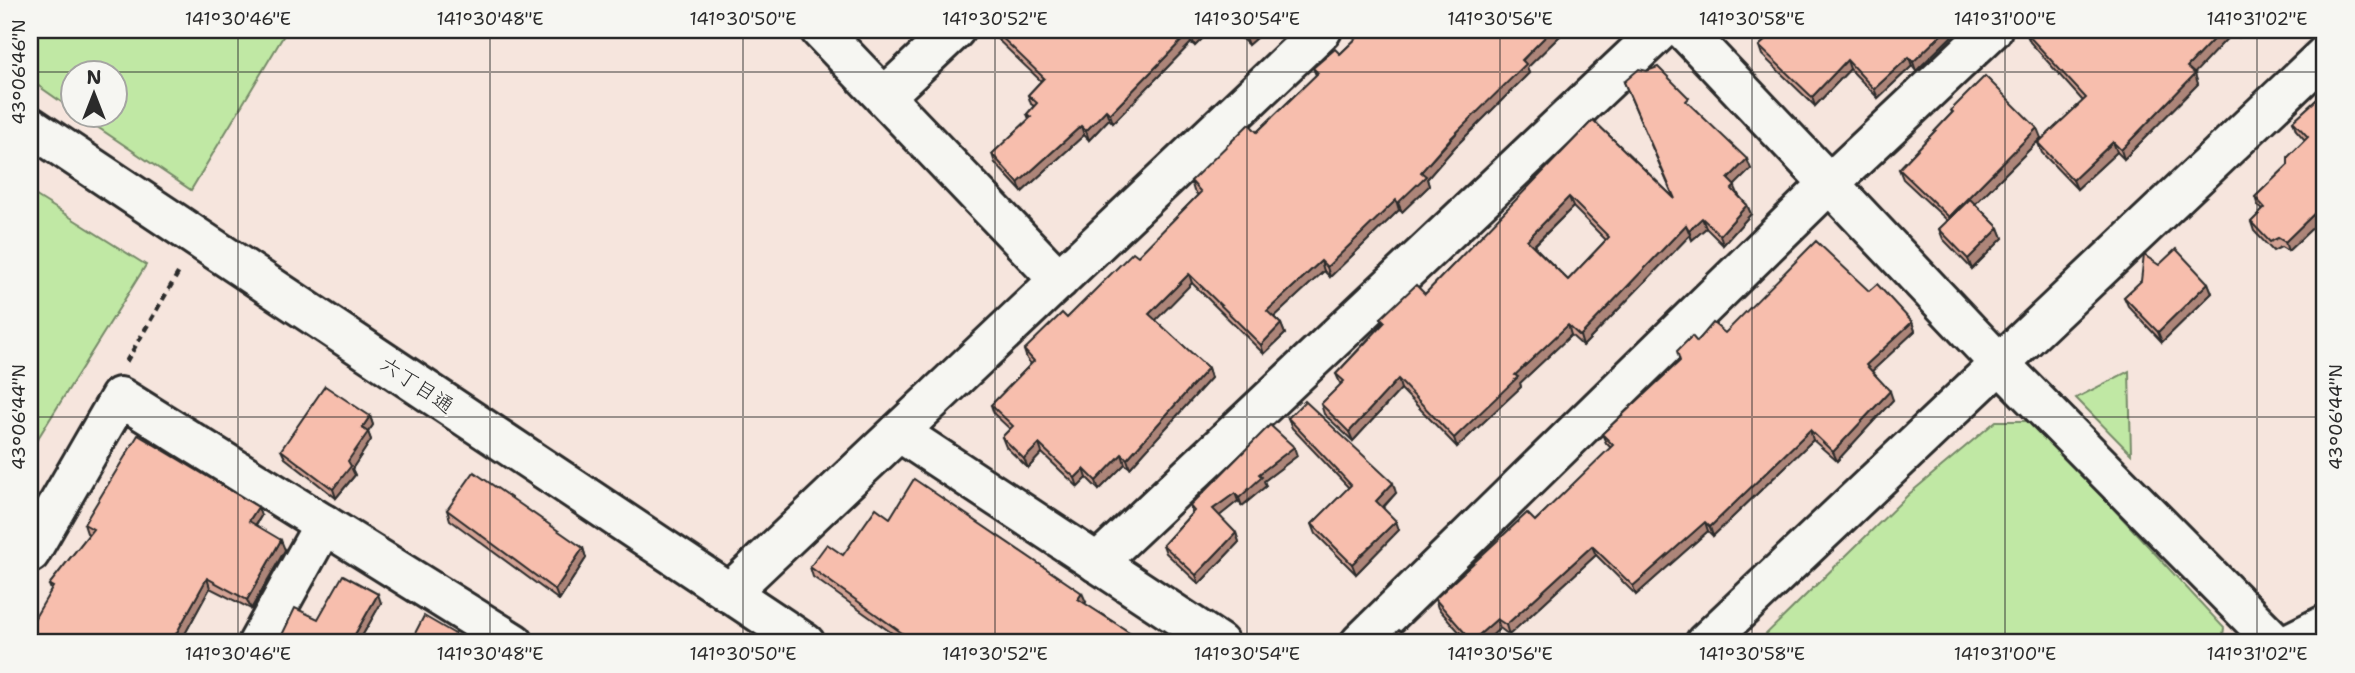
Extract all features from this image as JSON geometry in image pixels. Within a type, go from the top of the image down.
[{"type":"street","points":[[820,30],[1059,280]]},
{"type":"street","points":[[884,97],[955,30]]},
{"type":"street","points":[[729,593],[1322,30]]},
{"type":"street","points":[[1097,563],[1661,30]]},
{"type":"street","points":[[1684,30],[2000,363],[2276,643]]},
{"type":"street","points":[[1360,643],[1829,184],[1992,30]]},
{"type":"street","points":[[1705,643],[2325,55]]},
{"type":"street","name":"六丁目通","points":[[30,126],[805,643]]},
{"type":"street","points":[[30,553],[120,397],[514,643]]},
{"type":"street","points":[[899,432],[1219,643]]},
{"type":"street","points":[[258,643],[324,524]]},
{"type":"street","points":[[2288,643],[2325,625]]},
{"type":"path","points":[[131,354],[172,282]]},
{"type":"green space","points":[[30,30],[287,30],[191,190],[102,130],[130,130],[130,60],[60,60],[60,101],[30,80]]},
{"type":"green space","points":[[30,192],[146,265],[30,451]]},
{"type":"green space","points":[[2129,371],[2131,454],[2076,398]]},
{"type":"green space","points":[[1996,421],[2032,421],[2224,628],[2222,643],[1757,643],[1909,494]]},
{"type":"building","points":[[994,30],[1199,30],[1191,37],[1188,34],[1110,114],[1106,110],[1086,131],[1081,126],[1018,183],[992,154],[1031,117],[1027,114],[1037,103],[1028,95],[1044,78]]},
{"type":"building","points":[[1238,30],[1252,30],[1245,37]]},
{"type":"building","points":[[1365,30],[1552,30],[1522,60],[1526,64],[1450,139],[1421,172],[1426,176],[1398,203],[1396,200],[1327,267],[1321,261],[1267,311],[1281,324],[1261,345],[1189,274],[1149,314],[1208,368],[1127,459],[1122,454],[1096,481],[1084,469],[1075,478],[1039,444],[1024,459],[1002,437],[1013,426],[991,405],[1034,361],[1024,350],[1062,313],[1067,318],[1133,252],[1138,256],[1201,192],[1191,181],[1249,124],[1257,132],[1318,73],[1313,68],[1335,49],[1340,54]]},
{"type":"building","points":[[1777,30],[1946,30],[1913,62],[1909,57],[1874,89],[1847,60],[1812,97],[1759,46]]},
{"type":"building","points":[[2029,30],[2222,30],[2187,67],[2195,74],[2121,150],[2113,142],[2073,180],[2038,143],[2086,98],[2026,33]]},
{"type":"building","points":[[1658,67],[1689,98],[1686,101],[1747,159],[1728,179],[1735,186],[1732,189],[1747,205],[1720,235],[1702,218],[1689,230],[1686,225],[1580,336],[1568,325],[1454,438],[1398,379],[1349,432],[1321,404],[1344,381],[1336,374],[1385,322],[1381,318],[1416,285],[1425,294],[1593,120],[1675,199],[1624,82],[1639,69],[1647,71]],"holes":[[[1569,197],[1609,237],[1568,280],[1527,240]]]},
{"type":"building","points":[[1985,76],[2037,128],[1949,217],[1899,169]]},
{"type":"building","points":[[2325,92],[2325,205],[2285,242],[2278,238],[2270,242],[2251,222],[2265,208],[2255,197],[2288,165],[2288,157],[2308,137],[2293,121]]},
{"type":"building","points":[[1970,199],[1999,228],[1968,259],[1939,229]]},
{"type":"building","points":[[1816,241],[1869,291],[1877,284],[1912,322],[1866,365],[1890,391],[1833,452],[1810,430],[1710,527],[1705,522],[1633,586],[1592,546],[1506,625],[1497,619],[1472,641],[1435,599],[1527,513],[1535,521],[1613,445],[1602,434],[1680,361],[1677,351],[1692,336],[1697,342],[1713,323],[1725,333]]},
{"type":"building","points":[[2176,249],[2208,283],[2158,332],[2124,297],[2141,281],[2144,255],[2159,265]]},
{"type":"building","points":[[325,386],[370,416],[362,428],[368,432],[348,461],[351,466],[333,489],[281,450]]},
{"type":"building","points":[[1305,401],[1393,483],[1376,501],[1396,521],[1352,564],[1312,524],[1351,485],[1288,418]]},
{"type":"building","points":[[1270,425],[1294,447],[1259,474],[1262,477],[1239,498],[1235,493],[1213,509],[1236,533],[1196,575],[1163,545],[1194,511],[1190,506]]},
{"type":"building","points":[[138,435],[258,507],[249,521],[281,540],[247,600],[207,578],[176,634],[183,639],[181,643],[30,643],[30,626],[53,587],[49,585],[93,529],[84,524]]},
{"type":"building","points":[[474,472],[583,548],[555,590],[447,510]]},
{"type":"building","points":[[914,479],[1082,593],[1078,599],[1146,643],[916,643],[810,567],[827,544],[843,555],[876,508],[890,518]]},
{"type":"building","points":[[343,575],[378,594],[350,643],[299,643],[282,635],[295,608],[318,619]]},
{"type":"building","points":[[424,616],[455,634],[450,643],[410,643]]},
{"type":"building","points":[[1399,630],[1412,643],[1384,643]]}]
